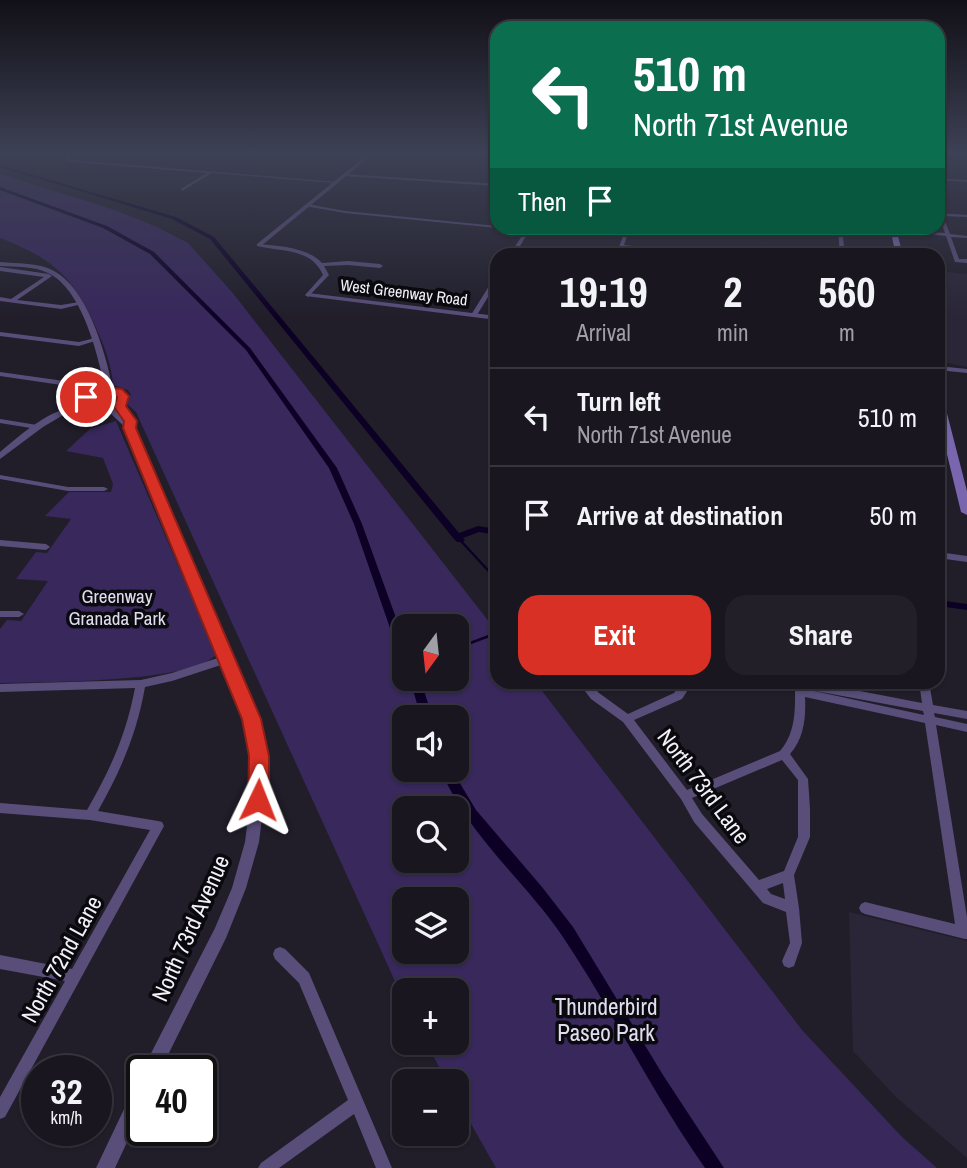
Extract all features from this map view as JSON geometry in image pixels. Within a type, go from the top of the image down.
[{"type":"main road","points":[[945,426],[967,513]]},
{"type":"street","points":[[259,245],[303,209]]},
{"type":"street","points":[[326,209],[490,226]]},
{"type":"street","points":[[945,214],[967,216]]},
{"type":"street","points":[[945,228],[957,261],[967,261]]},
{"type":"street","points":[[625,235],[621,246],[641,248]]},
{"type":"street","points":[[940,235],[967,237]]},
{"type":"street","points":[[259,245],[301,251],[320,265],[327,275],[308,295]]},
{"type":"street","points":[[320,265],[348,263],[380,266]]},
{"type":"street","points":[[0,266],[52,274],[72,290],[95,340],[108,386],[112,390],[65,407],[42,420],[37,427]]},
{"type":"street","points":[[13,301],[52,274]]},
{"type":"street","points":[[474,315],[490,289]]},
{"type":"street","name":"West Greenway Road","points":[[308,295],[490,317]]},
{"type":"street","points":[[0,299],[61,307],[79,304]]},
{"type":"street","points":[[0,334],[79,344],[95,340]]},
{"type":"street","points":[[0,456],[37,427],[88,399],[99,387],[104,368]]},
{"type":"street","points":[[945,369],[967,371]]},
{"type":"street","points":[[0,374],[71,384],[73,389],[61,399],[65,407]]},
{"type":"street","name":"North 73rd Avenue","points":[[112,390],[121,393],[120,402],[130,421],[129,428],[252,719],[259,756],[254,839],[235,898],[209,958],[159,1055]]},
{"type":"street","points":[[88,399],[113,411],[129,428]]},
{"type":"street","points":[[105,409],[120,402]]},
{"type":"street","points":[[0,421],[37,427]]},
{"type":"street","points":[[0,477],[68,489],[104,489]]},
{"type":"street","points":[[0,543],[46,547]]},
{"type":"street","points":[[945,556],[967,559]]},
{"type":"street","points":[[0,614],[19,614]]},
{"type":"street","points":[[0,688],[141,684],[173,677],[227,659]]},
{"type":"street","points":[[0,808],[90,815],[126,750],[133,731],[141,684]]},
{"type":"street","name":"North 73rd Lane","points":[[589,689],[627,719],[685,796],[698,818],[767,900],[793,908]]},
{"type":"street","points":[[627,719],[678,696],[683,689]]},
{"type":"street","points":[[685,796],[784,754],[798,734],[800,689]]},
{"type":"street","points":[[808,689],[849,704],[929,714],[967,715]]},
{"type":"street","points":[[829,689],[848,691],[967,728]]},
{"type":"street","points":[[865,908],[965,933],[925,689]]},
{"type":"street","points":[[848,691],[849,704]]},
{"type":"street","points":[[784,754],[803,779],[804,809],[804,837],[788,875],[796,943],[789,961]]},
{"type":"street","name":"North 72nd Lane","points":[[0,1112],[158,826],[90,815]]},
{"type":"street","points":[[757,887],[788,875]]},
{"type":"street","points":[[280,954],[304,978],[384,1168]]},
{"type":"street","points":[[0,962],[75,976]]},
{"type":"street","points":[[266,1168],[356,1103]]},
{"type":"street","points":[[105,1168],[126,1124]]},
{"type":"shaded area","points":[[945,272],[967,274],[967,367],[945,362]]},
{"type":"shaded area","points":[[849,912],[967,941],[967,1158],[896,1097],[853,1051]]},
{"type":"green space","name":"Thunderbird Paseo Park","points":[[0,209],[110,209],[188,243],[232,292],[490,623],[490,689],[541,689],[802,1030],[902,1137],[937,1168],[496,1168],[469,1120],[469,1069],[440,1069],[433,1055],[469,1055],[469,978],[394,978],[136,412],[126,403],[131,395],[128,390],[113,385],[107,356],[79,295],[59,271],[34,253],[0,238]]},
{"type":"green space","name":"Greenway Granada Park","points":[[116,421],[216,654],[203,664],[149,676],[0,683],[0,629],[7,620],[21,621],[48,581],[16,579],[36,552],[47,553],[71,519],[45,516],[69,492],[111,492],[113,484],[103,458],[66,451],[90,429]]},
{"type":"waterway","points":[[55,209],[105,227],[152,253],[248,349],[333,468],[358,524],[392,620]]},
{"type":"waterway","points":[[142,209],[174,218],[212,238],[457,537]]},
{"type":"waterway","points":[[457,537],[478,529],[490,531]]},
{"type":"waterway","points":[[457,537],[460,540]]},
{"type":"waterway","points":[[460,540],[490,572]]},
{"type":"waterway","points":[[945,604],[967,607]]},
{"type":"waterway","points":[[469,644],[490,636]]},
{"type":"waterway","points":[[419,691],[423,705]]},
{"type":"waterway","points":[[453,782],[487,834],[568,932],[676,1110],[715,1168]]},
{"type":"route","points":[[86,397],[108,390],[118,391],[123,396],[120,407],[130,421],[129,428],[242,689],[252,719],[259,756],[258,800]]}]
